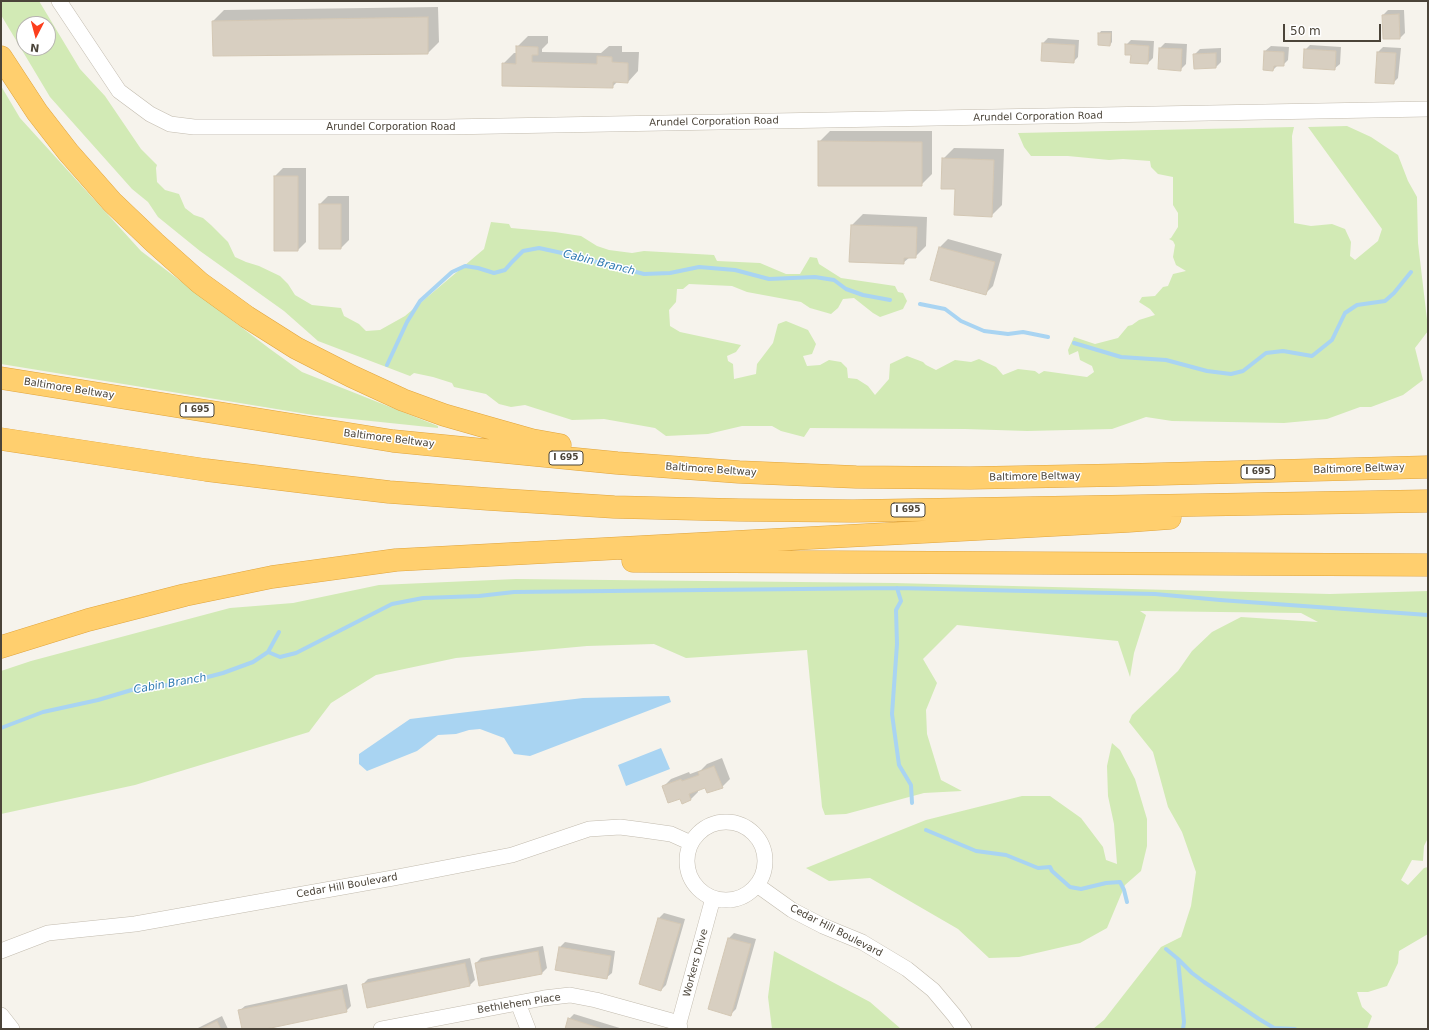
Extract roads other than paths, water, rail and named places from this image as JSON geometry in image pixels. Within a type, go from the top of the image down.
[{"type":"highway","points":[[1,57],[37,112],[68,152],[112,202],[200,283],[247,317],[296,348],[403,400],[492,430],[574,448],[739,472]]},
{"type":"highway","name":"Baltimore Beltway","points":[[1,378],[393,441],[617,464],[739,472],[856,477],[970,478],[1428,467]]},
{"type":"highway","name":"I 695","points":[[1,439],[206,470],[389,492],[614,507],[739,510],[853,510],[1428,501]]},
{"type":"highway","points":[[1,647],[88,620],[184,595],[272,577],[396,560],[1129,521],[1365,502]]},
{"type":"highway","points":[[396,560],[1428,565]]},
{"type":"street","name":"Arundel Corporation Road","points":[[59,1],[119,91],[150,114],[170,124],[194,127],[446,127],[1428,109]]},
{"type":"street","points":[[723,821],[736,822],[747,827],[757,835],[763,845],[766,857],[765,870],[757,885],[753,891],[742,897],[730,900],[718,900],[706,895],[697,887],[690,876],[687,864],[688,852],[691,843],[700,831],[711,824],[723,821]]},
{"type":"street","name":"Cedar Hill Boulevard","points":[[1,951],[48,933],[135,924],[394,878],[512,855],[589,829],[620,827],[644,830],[671,834],[691,843]]},
{"type":"street","name":"Cedar Hill Boulevard","points":[[757,885],[792,910],[823,926],[862,942],[907,969],[933,990],[964,1029]]},
{"type":"street","name":"Workers Drive","points":[[679,1026],[713,898]]},
{"type":"street","name":"Bethlehem Place","points":[[381,1029],[518,1002],[570,995],[596,1000],[679,1026]]},
{"type":"street","points":[[518,1002],[528,1029]]},
{"type":"street","points":[[1,1015],[12,1029]]},
{"type":"water","points":[[669,696],[671,702],[530,756],[514,754],[504,738],[480,729],[469,730],[456,734],[438,735],[417,751],[367,771],[359,764],[359,754],[410,719],[583,698]]},
{"type":"water","points":[[661,748],[670,769],[626,786],[618,765]]},
{"type":"waterway","name":"Cabin Branch","points":[[387,365],[407,322],[420,301],[452,272],[465,266],[494,273],[505,270],[523,251],[539,248],[644,274],[670,273],[699,267],[735,270],[769,279],[815,277],[834,280],[846,289],[863,295],[890,300]]},
{"type":"waterway","name":"Cabin Branch","points":[[1074,343],[1121,357],[1166,360],[1207,371],[1231,374],[1243,371],[1266,353],[1283,351],[1312,356],[1332,340],[1345,313],[1357,305],[1385,301],[1394,293],[1411,272]]},
{"type":"waterway","name":"Cabin Branch","points":[[920,304],[945,309],[961,321],[984,331],[1008,334],[1023,332],[1048,337]]},
{"type":"waterway","points":[[897,588],[901,601],[896,610],[897,644],[892,714],[899,765],[911,785],[912,803]]},
{"type":"waterway","points":[[268,652],[280,657],[296,653],[392,604],[423,598],[479,596],[514,592],[897,588],[1155,594],[1428,615]]},
{"type":"waterway","name":"Cabin Branch","points":[[1,728],[43,712],[98,700],[135,689],[185,683],[223,673],[253,662],[268,652],[279,632]]},
{"type":"waterway","points":[[926,830],[976,851],[1006,855],[1038,868],[1050,867],[1052,871],[1070,887],[1081,889],[1106,883],[1120,882],[1127,902]]},
{"type":"waterway","points":[[1166,949],[1178,959],[1184,1022],[1183,1029]]},
{"type":"waterway","points":[[1178,959],[1192,973],[1204,982],[1274,1028],[1295,1029]]}]
